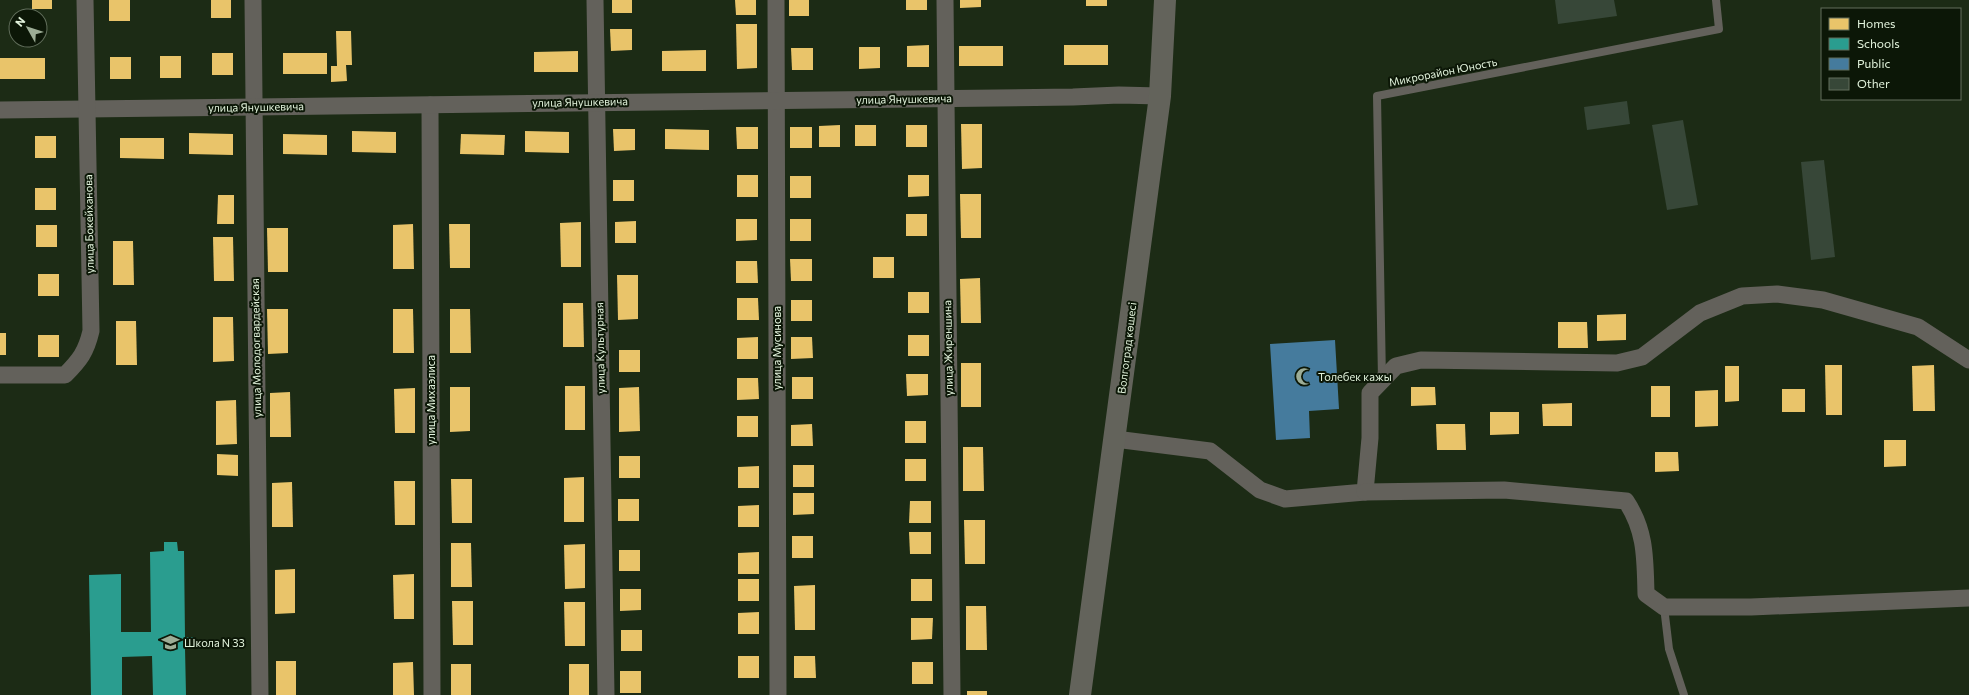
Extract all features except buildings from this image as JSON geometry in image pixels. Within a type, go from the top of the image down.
[{"type":"main road","name":"Волгоград көшесі","points":[[1080,695],[1160,96],[1165,0]]},
{"type":"street","name":"улица Бокейханова","points":[[0,375],[65,375],[79,362],[87,348],[91,331],[85,0]]},
{"type":"street","name":"улица Молодогвардейская","points":[[253,0],[260,695]]},
{"type":"street","name":"улица Культурная","points":[[595,0],[606,695]]},
{"type":"street","name":"улица Мусинова","points":[[776,0],[778,695]]},
{"type":"street","name":"улица Жиреншина","points":[[945,0],[952,695]]},
{"type":"street","name":"улица Янушкевича","points":[[0,110],[596,102],[776,102],[1119,95],[1160,96]]},
{"type":"street","name":"улица Михаэлиса","points":[[430,105],[432,695]]},
{"type":"street","points":[[1365,492],[1370,438],[1370,393],[1396,366],[1421,360],[1617,363],[1642,357],[1700,313],[1742,296],[1776,294],[1823,300],[1918,327],[1969,360]]},
{"type":"street","points":[[1115,439],[1210,451],[1260,490],[1285,499],[1365,492],[1504,490],[1626,501],[1636,516],[1644,547],[1646,594],[1664,606],[1750,608],[1969,598]]},
{"type":"lane","name":"Микрорайон Юность","points":[[1382,382],[1377,96],[1719,29],[1716,0]]},
{"type":"lane","points":[[1664,606],[1669,649],[1684,695]]},
{"type":"place","name":"Толебек кажы","points":[[1305,377]]},
{"type":"place","name":"Школа N 33","points":[[171,643]]}]
